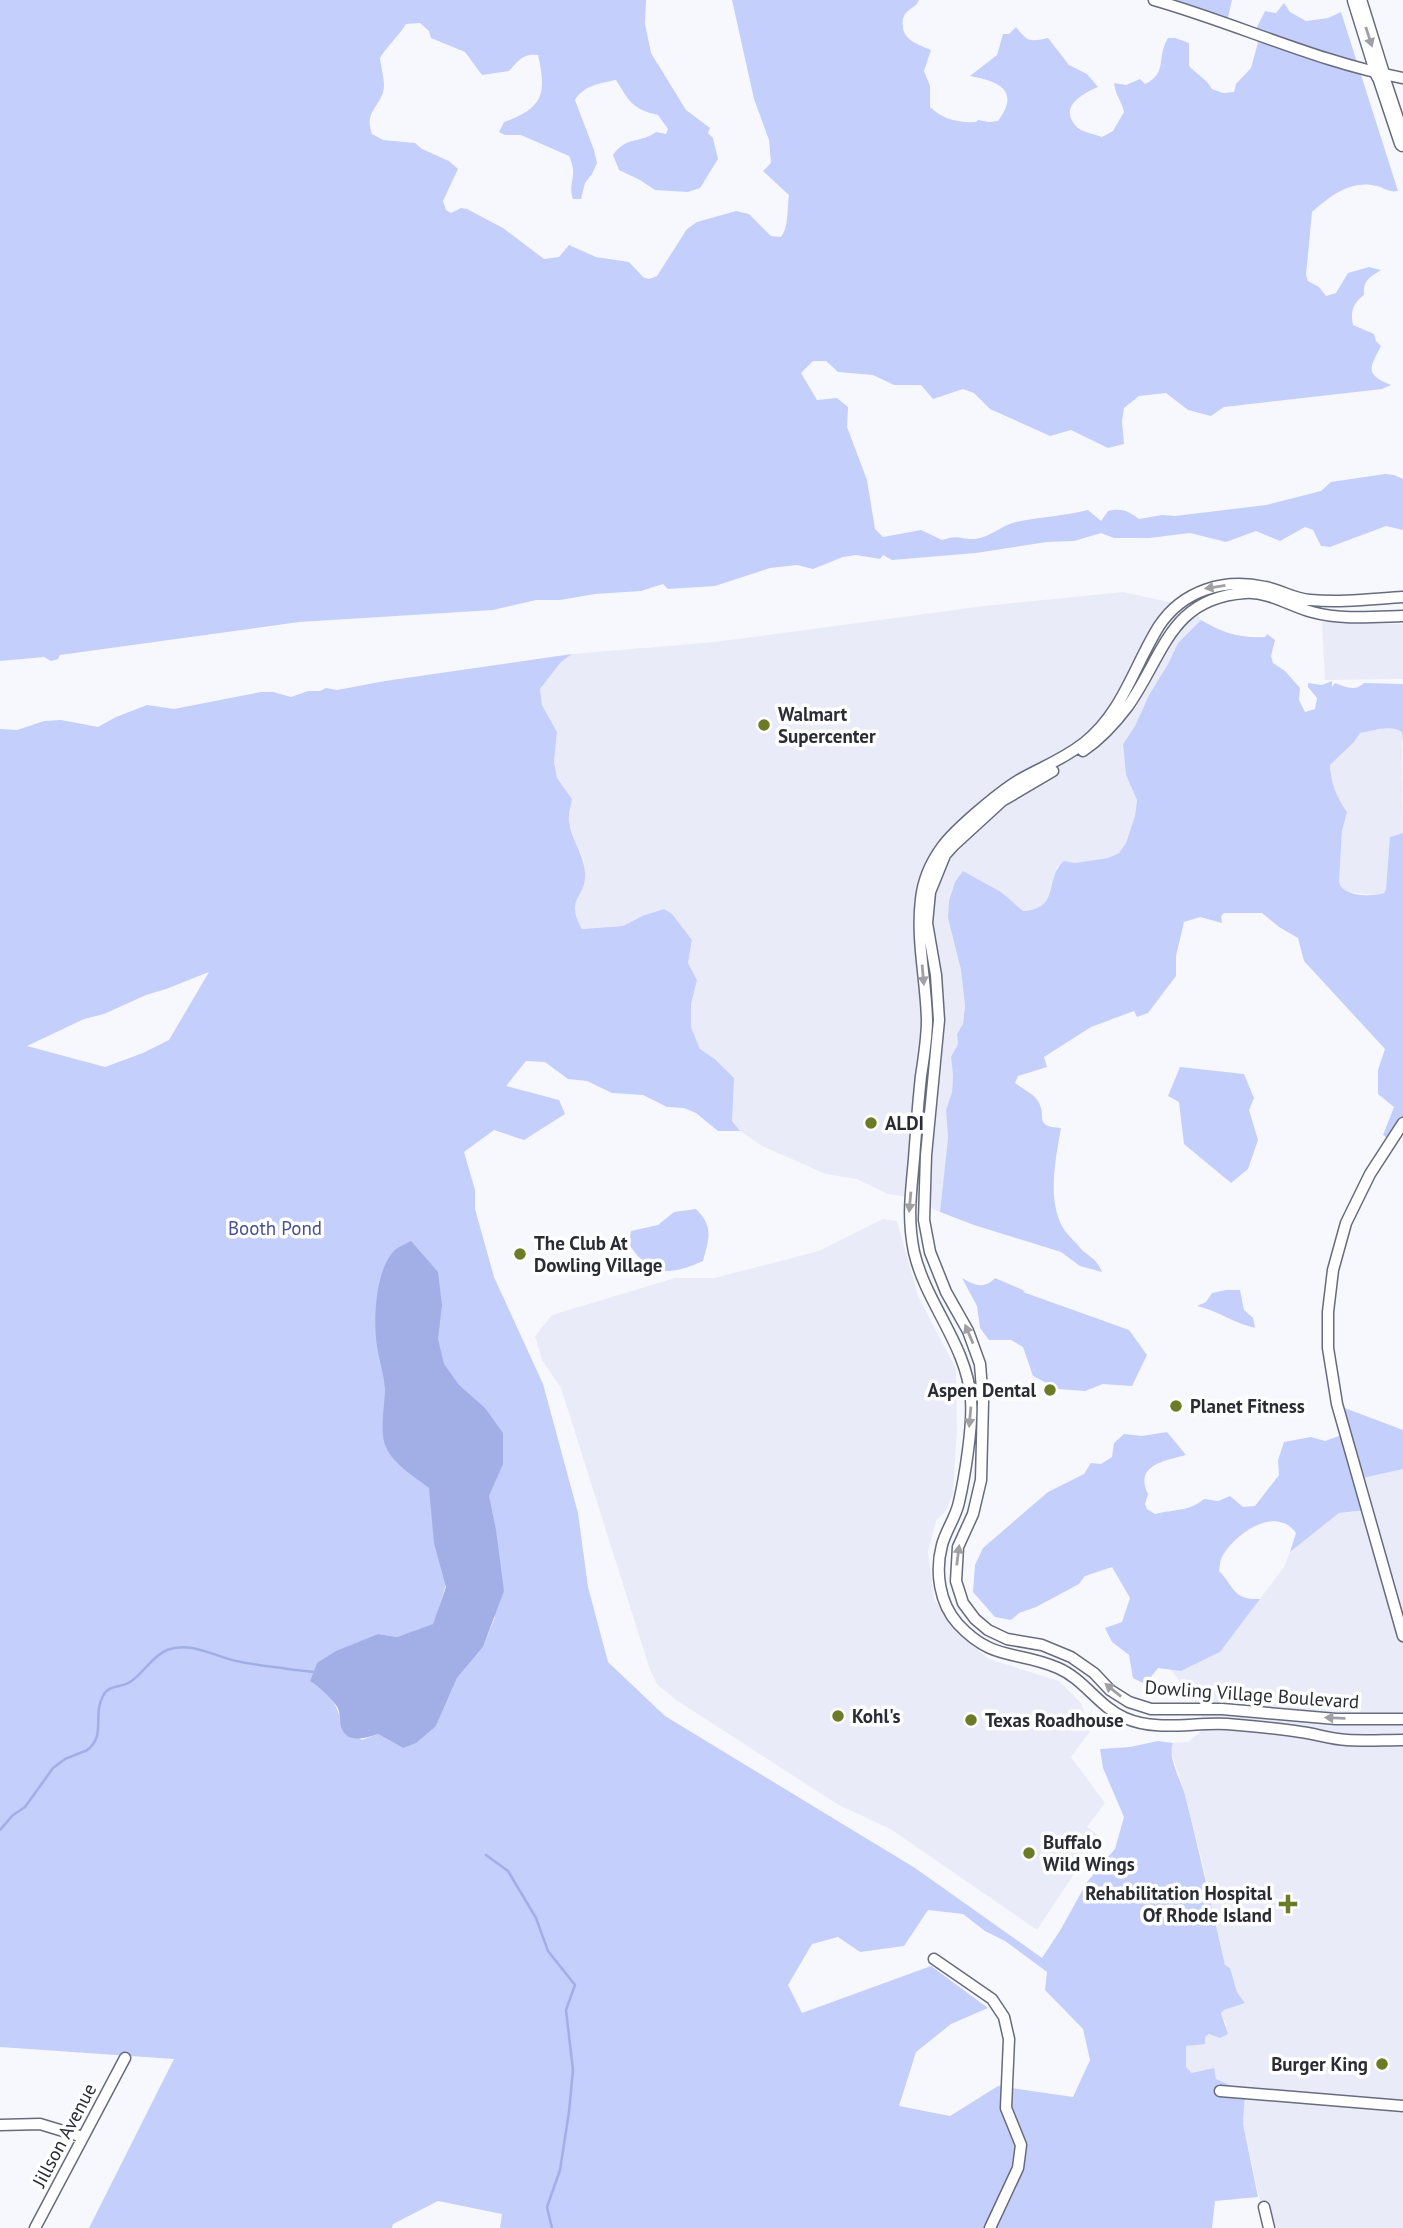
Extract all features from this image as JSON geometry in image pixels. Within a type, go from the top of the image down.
[{"type":"highway","points":[[1357,0],[1380,74]]},
{"type":"main road","points":[[1380,74],[1403,143]]},
{"type":"street","points":[[1154,0],[1342,64],[1403,78]]},
{"type":"street","name":"Dowling Village Boulevard","points":[[1403,597],[1303,600],[1270,587],[1246,584],[1212,586],[1195,592],[1170,612],[1159,626],[1120,702],[1100,728],[1053,764],[999,794],[939,850],[922,891],[918,923],[927,1021],[909,1226],[916,1260],[965,1367],[971,1401],[964,1480],[958,1509],[942,1542],[938,1570],[942,1594],[953,1619],[975,1640],[1000,1654],[1060,1668],[1122,1717],[1148,1725],[1221,1724],[1304,1732],[1342,1740],[1403,1740]]},
{"type":"street","name":"Dowling Village Boulevard","points":[[1403,616],[1348,617],[1312,612],[1269,596],[1247,592],[1217,598],[1198,606],[1170,632],[1128,706],[1094,744],[1002,801],[944,855],[930,892],[927,923],[936,975],[939,1020],[926,1155],[924,1220],[934,1262],[946,1292],[968,1331],[980,1364],[984,1415],[981,1480],[973,1514],[958,1547],[956,1581],[963,1603],[975,1619],[988,1630],[1007,1639],[1042,1645],[1071,1657],[1094,1673],[1110,1690],[1129,1702],[1151,1709],[1223,1709],[1336,1719],[1403,1718]]},
{"type":"street","points":[[1333,601],[1333,615]]},
{"type":"street","points":[[1403,1123],[1370,1174],[1346,1223],[1333,1270],[1328,1312],[1328,1348],[1331,1374],[1347,1442],[1403,1636]]},
{"type":"street","points":[[934,1959],[992,2000],[1004,2017],[1009,2039],[1006,2108],[1021,2145],[1017,2168],[990,2228]]},
{"type":"street","name":"Jillson Avenue","points":[[35,2228],[125,2058]]},
{"type":"street","points":[[1220,2091],[1403,2106]]},
{"type":"street","points":[[0,2125],[40,2124],[83,2137]]},
{"type":"street","points":[[1264,2207],[1269,2228]]},
{"type":"shaded area","points":[[1123,592],[1179,604],[1189,601],[1201,620],[1178,643],[1123,744],[1126,775],[1137,800],[1126,843],[1119,853],[1108,858],[1057,866],[1054,885],[1043,906],[1037,910],[1023,911],[976,878],[948,918],[961,970],[965,1006],[963,1024],[957,1034],[958,1044],[951,1057],[952,1092],[946,1110],[948,1138],[940,1212],[902,1196],[888,1194],[856,1179],[826,1174],[762,1146],[740,1131],[732,1121],[733,1078],[716,1059],[700,1050],[691,1027],[691,1004],[697,980],[688,963],[692,940],[642,916],[623,926],[582,929],[574,915],[584,860],[568,820],[572,799],[557,778],[554,762],[557,732],[542,705],[540,689],[561,662],[572,654],[715,642],[984,606]]},
{"type":"shaded area","points":[[1322,622],[1403,624],[1403,679],[1325,680]]},
{"type":"shaded area","points":[[1386,728],[1402,732],[1403,833],[1394,837],[1384,893],[1377,895],[1345,892],[1339,883],[1342,831],[1347,812],[1335,795],[1330,765],[1360,733]]},
{"type":"shaded area","points":[[883,1219],[897,1221],[918,1296],[956,1369],[957,1428],[953,1493],[946,1511],[936,1521],[928,1552],[934,1599],[960,1635],[989,1659],[1059,1681],[1081,1703],[1091,1730],[1071,1757],[1105,1803],[1087,1827],[1099,1836],[1037,1930],[892,1830],[837,1804],[676,1700],[657,1684],[650,1670],[561,1388],[542,1360],[535,1336],[552,1315],[675,1278],[714,1278],[819,1251]]},
{"type":"shaded area","points":[[411,1241],[438,1272],[442,1305],[438,1339],[444,1364],[459,1385],[485,1408],[503,1433],[503,1464],[489,1496],[504,1591],[483,1647],[457,1678],[436,1726],[416,1743],[403,1748],[378,1734],[359,1739],[348,1737],[342,1728],[337,1706],[310,1681],[317,1663],[336,1651],[378,1634],[397,1637],[433,1624],[446,1587],[434,1543],[429,1488],[394,1459],[386,1447],[383,1434],[385,1389],[376,1335],[377,1295],[389,1258],[396,1249]]},
{"type":"shaded area","points":[[1403,1469],[1403,2228],[1266,2228],[1243,2124],[1244,2093],[1216,2079],[1192,2073],[1186,2067],[1186,2046],[1227,2026],[1221,2013],[1245,2003],[1225,1965],[1203,1865],[1170,1749],[1173,1743],[1188,1742],[1204,1728],[1200,1709],[1170,1669],[1181,1671],[1220,1652],[1284,1567],[1290,1552],[1339,1513],[1354,1512],[1363,1478]]},
{"type":"green space","points":[[0,0],[646,0],[645,24],[651,53],[686,110],[710,128],[708,133],[713,138],[718,159],[700,188],[688,192],[655,190],[619,170],[613,155],[618,149],[656,132],[666,134],[668,129],[658,115],[632,104],[616,80],[587,88],[575,100],[597,163],[585,183],[581,199],[573,199],[573,169],[569,156],[521,135],[505,135],[499,132],[504,122],[527,111],[539,98],[542,80],[538,55],[525,57],[509,71],[482,75],[465,52],[431,38],[429,31],[420,23],[406,24],[380,58],[383,93],[370,119],[370,126],[372,134],[383,140],[415,143],[449,161],[458,169],[443,201],[446,210],[451,213],[461,208],[467,209],[503,228],[544,259],[559,257],[569,245],[596,257],[629,262],[643,277],[649,279],[657,276],[687,229],[697,222],[736,211],[749,214],[771,236],[781,237],[785,228],[789,195],[763,171],[771,163],[769,140],[754,99],[732,0],[919,0],[905,14],[903,25],[909,39],[931,50],[924,71],[930,86],[930,107],[945,117],[963,122],[998,121],[1005,110],[1007,94],[1003,89],[997,84],[970,76],[997,55],[1003,34],[1009,34],[1016,27],[1029,40],[1048,38],[1069,65],[1087,74],[1098,87],[1075,101],[1070,112],[1077,127],[1102,137],[1113,131],[1124,112],[1114,83],[1126,85],[1140,79],[1145,84],[1152,80],[1159,70],[1168,38],[1189,43],[1189,66],[1212,89],[1223,93],[1234,92],[1236,84],[1251,68],[1260,35],[1256,29],[1265,11],[1276,13],[1284,3],[1290,12],[1306,21],[1328,18],[1341,12],[1398,191],[1367,184],[1358,185],[1342,190],[1312,212],[1306,275],[1308,281],[1319,287],[1326,296],[1336,293],[1348,273],[1369,267],[1381,270],[1366,283],[1364,295],[1353,308],[1352,320],[1353,325],[1374,334],[1381,346],[1372,366],[1373,374],[1391,385],[1382,389],[1224,407],[1211,416],[1188,410],[1166,393],[1139,396],[1124,408],[1124,444],[1108,448],[1071,430],[1050,436],[990,409],[974,393],[963,389],[933,399],[921,385],[894,385],[873,375],[838,372],[826,361],[813,361],[801,373],[817,400],[837,398],[848,407],[847,427],[867,480],[875,529],[883,537],[921,530],[942,540],[957,537],[975,539],[1016,522],[1088,510],[1101,521],[1108,511],[1113,510],[1125,511],[1139,519],[1266,505],[1321,491],[1331,482],[1385,474],[1403,479],[1403,530],[1386,526],[1330,547],[1321,546],[1313,530],[1305,527],[1280,541],[1256,531],[1226,542],[1190,533],[1149,538],[1114,538],[1101,533],[1074,541],[1047,542],[976,553],[892,560],[883,555],[880,559],[856,555],[843,557],[813,569],[797,565],[770,568],[715,586],[668,589],[663,584],[641,591],[536,600],[493,610],[299,622],[60,655],[58,659],[51,661],[44,657],[0,661]]},
{"type":"green space","points":[[1150,0],[1232,0],[1227,22]]},
{"type":"green space","points":[[1201,620],[1232,634],[1265,637],[1267,634],[1275,640],[1271,656],[1273,663],[1285,671],[1300,688],[1299,700],[1305,712],[1315,709],[1317,698],[1308,683],[1322,685],[1332,681],[1332,687],[1335,683],[1354,688],[1364,683],[1403,684],[1403,744],[1402,732],[1392,728],[1360,733],[1330,765],[1335,790],[1347,812],[1342,831],[1339,882],[1346,891],[1358,895],[1384,893],[1390,837],[1403,833],[1403,1127],[1391,1141],[1383,1135],[1394,1107],[1378,1094],[1378,1070],[1385,1049],[1304,961],[1298,938],[1262,913],[1224,913],[1221,916],[1222,923],[1200,917],[1184,922],[1176,956],[1176,976],[1148,1013],[1137,1017],[1134,1011],[1091,1027],[1044,1057],[1047,1067],[1018,1076],[1015,1083],[1038,1101],[1044,1123],[1061,1128],[1054,1175],[1056,1211],[1065,1231],[1097,1263],[1102,1272],[1080,1266],[1061,1252],[940,1212],[948,1138],[946,1110],[952,1092],[951,1057],[958,1044],[957,1034],[963,1024],[965,1006],[961,970],[948,918],[949,901],[955,882],[963,871],[1001,892],[1023,911],[1035,909],[1047,899],[1054,876],[1064,861],[1075,863],[1108,858],[1119,853],[1126,843],[1137,800],[1126,775],[1123,744],[1178,643]]},
{"type":"green space","name":"Booth Pond","points":[[572,654],[561,662],[540,689],[542,705],[557,732],[554,762],[557,778],[572,799],[570,828],[584,866],[584,882],[575,904],[577,919],[582,929],[623,926],[664,909],[672,914],[692,940],[688,963],[697,980],[691,1004],[691,1027],[700,1049],[715,1059],[734,1078],[732,1121],[740,1131],[718,1131],[696,1113],[684,1108],[667,1107],[643,1095],[612,1093],[587,1081],[568,1079],[545,1062],[526,1061],[506,1086],[559,1100],[565,1114],[524,1140],[494,1130],[464,1152],[475,1190],[475,1209],[494,1277],[543,1384],[578,1513],[588,1587],[608,1662],[665,1716],[915,1868],[1042,1958],[1087,1882],[1115,1849],[1124,1817],[1103,1768],[1100,1749],[1130,1747],[1158,1741],[1173,1743],[1173,1762],[1185,1795],[1225,1965],[1230,1968],[1237,1992],[1245,2003],[1221,2013],[1228,2034],[1220,2038],[1209,2034],[1205,2037],[1205,2044],[1186,2046],[1186,2067],[1192,2073],[1214,2068],[1216,2079],[1245,2092],[1243,2124],[1258,2197],[1215,2201],[1212,2228],[500,2228],[502,2214],[438,2201],[393,2224],[392,2228],[89,2228],[174,2059],[0,2047],[0,729],[17,730],[44,721],[61,720],[98,727],[147,705],[174,709],[261,692],[291,697],[308,691],[326,688],[337,690]],"holes":[[[209,972],[169,1040],[143,1053],[105,1067],[27,1046],[84,1019],[104,1014]],[[446,1584],[495,1617],[483,1647],[457,1678],[436,1726],[403,1748],[378,1734],[362,1740],[340,1722],[334,1704],[310,1681],[317,1664],[378,1634],[397,1637],[434,1624]],[[928,1910],[963,1914],[1047,1972],[1045,1990],[1083,2029],[1090,2060],[1073,2097],[998,2086],[950,2116],[899,2106],[916,2052],[951,2024],[988,2008],[931,1966],[802,2013],[788,1985],[812,1944],[838,1937],[860,1952],[904,1946]]]},
{"type":"green space","points":[[1180,1067],[1244,1074],[1254,1098],[1249,1110],[1258,1140],[1248,1169],[1231,1183],[1184,1144],[1179,1102],[1168,1096]]},
{"type":"green space","points":[[696,1209],[708,1227],[703,1261],[680,1269],[661,1270],[645,1263],[629,1244],[631,1231],[658,1225],[674,1212]]},
{"type":"green space","points":[[962,1278],[983,1285],[995,1278],[1025,1291],[1023,1292],[1129,1330],[1147,1355],[1132,1386],[1103,1384],[1085,1391],[1058,1389],[1033,1376],[1023,1347],[1011,1340],[989,1340],[980,1328],[977,1306]]},
{"type":"green space","points":[[1240,1290],[1244,1310],[1253,1318],[1255,1328],[1197,1306],[1206,1302],[1212,1293]]},
{"type":"green space","points":[[1342,1407],[1403,1430],[1403,1469],[1363,1478],[1367,1510],[1339,1513],[1290,1552],[1296,1533],[1288,1525],[1278,1522],[1257,1525],[1237,1538],[1222,1557],[1219,1571],[1239,1595],[1260,1599],[1220,1652],[1181,1671],[1158,1668],[1145,1684],[1133,1678],[1129,1655],[1112,1642],[1105,1628],[1122,1622],[1130,1598],[1112,1567],[1085,1576],[1079,1584],[1019,1613],[1011,1620],[995,1617],[973,1592],[975,1565],[983,1548],[1048,1492],[1084,1474],[1091,1463],[1101,1464],[1112,1457],[1114,1443],[1124,1434],[1142,1436],[1167,1432],[1186,1455],[1161,1462],[1148,1470],[1145,1477],[1148,1494],[1145,1504],[1147,1509],[1155,1514],[1186,1508],[1204,1499],[1218,1501],[1230,1496],[1243,1507],[1255,1506],[1279,1475],[1278,1460],[1284,1442],[1311,1437],[1325,1441],[1347,1433]]},
{"type":"waterway","points":[[86,1751],[96,1739],[100,1703],[106,1692],[130,1682],[167,1650],[193,1648],[236,1661],[295,1670]]},
{"type":"waterway","points":[[296,1670],[314,1672]]},
{"type":"waterway","points":[[0,1830],[13,1815],[25,1807],[53,1768],[65,1759],[85,1751]]},
{"type":"waterway","points":[[486,1855],[508,1871],[536,1918],[548,1951],[575,1985],[566,2010],[573,2070],[569,2112],[560,2170],[547,2207],[552,2228]]},
{"type":"place","name":"Walmart Supercenter","points":[[764,725]]},
{"type":"place","name":"ALDI","points":[[871,1123]]},
{"type":"place","name":"The Club At Dowling Village","points":[[520,1254]]},
{"type":"place","name":"Aspen Dental","points":[[1050,1390]]},
{"type":"place","name":"Planet Fitness","points":[[1176,1406]]},
{"type":"place","name":"Kohl's","points":[[838,1716]]},
{"type":"place","name":"Texas Roadhouse","points":[[971,1720]]},
{"type":"place","name":"Buffalo Wild Wings","points":[[1029,1853]]},
{"type":"place","name":"Rehabilitation Hospital Of Rhode Island","points":[[1288,1904]]},
{"type":"place","name":"Burger King","points":[[1382,2064]]}]
